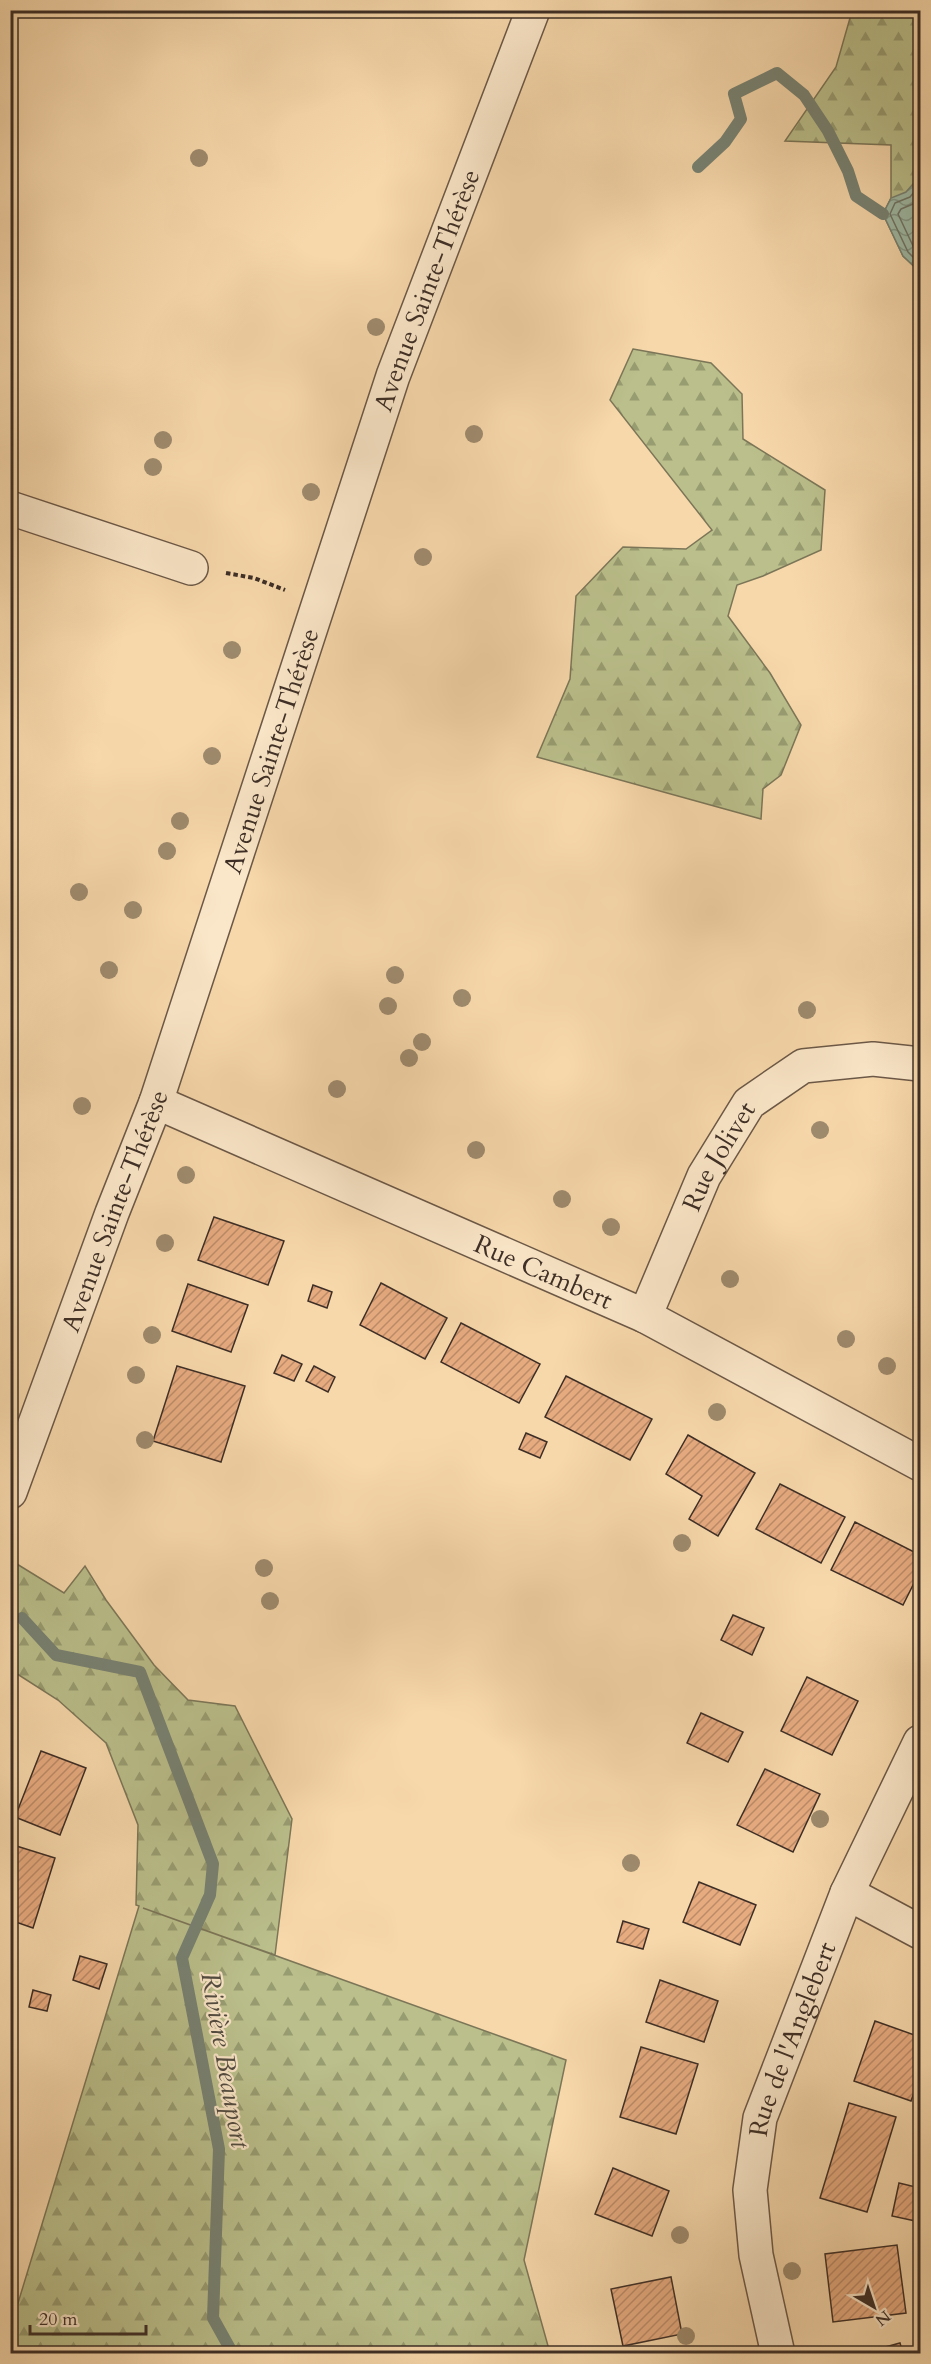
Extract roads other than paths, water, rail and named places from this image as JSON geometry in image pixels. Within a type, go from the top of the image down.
[{"type":"street","name":"Avenue Sainte-Thérèse","points":[[10,1492],[112,1214],[156,1102],[393,376],[533,10]]},
{"type":"street","points":[[10,508],[191,568]]},
{"type":"street","name":"Rue Jolivet","points":[[645,1316],[704,1176],[749,1103],[803,1066],[873,1059],[921,1064]]},
{"type":"street","name":"Rue Cambert","points":[[156,1102],[645,1316],[921,1464]]},
{"type":"street","name":"Rue de l'Anglebert","points":[[778,2354],[756,2255],[750,2190],[760,2118],[847,1893],[921,1742]]},
{"type":"street","points":[[847,1893],[921,1932]]},
{"type":"water","points":[[919,177],[920,272],[903,256],[883,214],[891,198],[906,192]]},
{"type":"waterway","points":[[698,167],[725,142],[741,119],[734,94],[777,73],[804,95],[828,131],[848,171],[856,196],[883,214]]},
{"type":"waterway","name":"Rivière Beauport","points":[[22,1618],[56,1655],[140,1672],[213,1864],[210,1895],[182,1958],[219,2149],[213,2318],[233,2354]]}]
